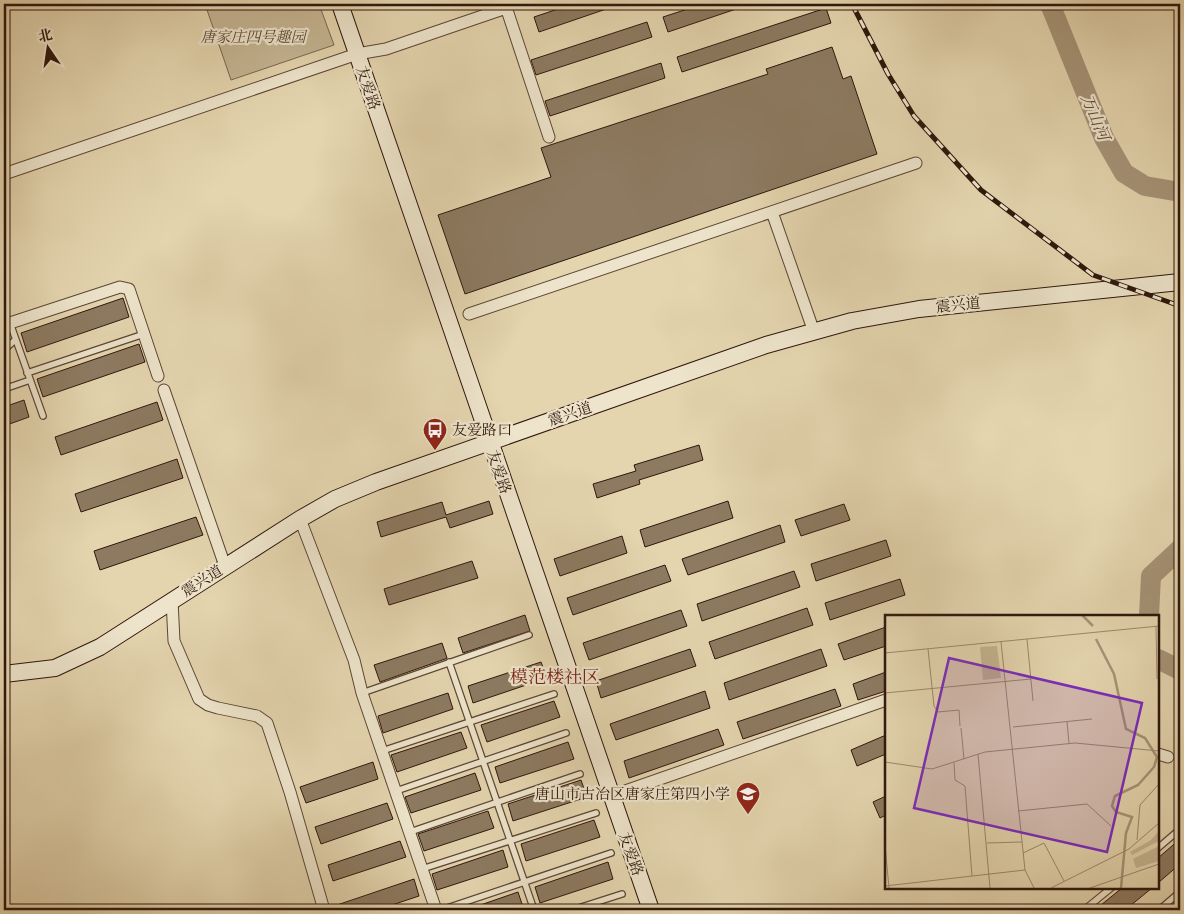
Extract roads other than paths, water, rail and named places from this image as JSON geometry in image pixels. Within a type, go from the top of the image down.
[{"type":"street","name":"友爱路","points":[[340,4],[651,910]]},
{"type":"street","points":[[4,174],[357,54],[386,49],[506,6],[549,137]]},
{"type":"street","points":[[470,314],[916,163]]},
{"type":"street","points":[[772,212],[814,332]]},
{"type":"street","name":"震兴道","points":[[4,674],[55,668],[100,647],[225,566],[335,499],[376,482],[766,346],[852,321],[919,309],[1180,282]]},
{"type":"street","points":[[7,322],[120,287],[129,289],[158,376]]},
{"type":"street","points":[[164,390],[225,566]]},
{"type":"street","points":[[300,519],[354,660],[362,693],[436,910]]},
{"type":"street","points":[[172,600],[174,641],[199,699],[213,707],[257,716],[268,723],[324,910]]},
{"type":"street","points":[[611,796],[885,700]]},
{"type":"lane","points":[[7,322],[43,416]]},
{"type":"lane","points":[[27,373],[144,334]]},
{"type":"lane","points":[[4,350],[15,340]]},
{"type":"lane","points":[[4,389],[30,380]]},
{"type":"lane","points":[[362,693],[529,635]]},
{"type":"lane","points":[[449,662],[534,910]]},
{"type":"lane","points":[[382,751],[554,694]]},
{"type":"lane","points":[[396,792],[566,733]]},
{"type":"lane","points":[[410,832],[580,774]]},
{"type":"lane","points":[[422,869],[596,813]]},
{"type":"lane","points":[[1159,847],[1179,830]]},
{"type":"lane","points":[[441,910],[611,853]]},
{"type":"lane","points":[[1089,909],[1110,889]]},
{"type":"lane","points":[[1159,910],[1180,892]]},
{"type":"lane","points":[[572,910],[622,894]]},
{"type":"waterway","name":"万山河","points":[[1050,4],[1104,138],[1124,173],[1145,186],[1180,192]]},
{"type":"waterway","name":"万山河","points":[[1149,615],[1151,576],[1180,549]]},
{"type":"waterway","name":"万山河","points":[[1159,660],[1180,670]]},
{"type":"railway","points":[[852,4],[888,74],[914,116],[981,190],[1093,275],[1180,306]]},
{"type":"place","name":"友爱路口","points":[[435,451]]},
{"type":"place","name":"唐山市古冶区唐家庄第四小学","points":[[748,815]]},
{"type":"district","name":"模范楼社区","points":[[555,677]]},
{"type":"park label","name":"唐家庄四号趣园","points":[[253,37]]}]
